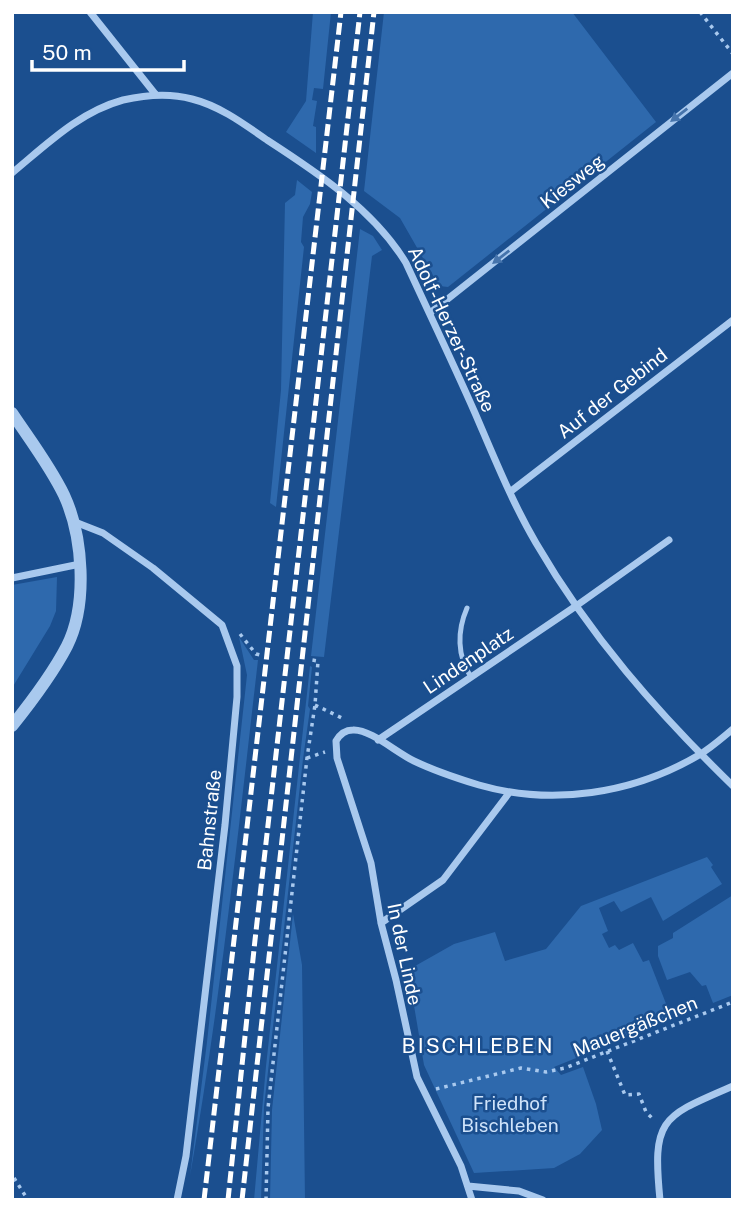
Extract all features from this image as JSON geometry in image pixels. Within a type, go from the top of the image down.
[{"type":"street","points":[[90,12],[156,95]]},
{"type":"street","name":"Kiesweg","points":[[430,313],[733,73]]},
{"type":"street","name":"Adolf-Herzer-Straße","points":[[12,173],[70,126],[97,109],[124,100],[156,95],[191,98],[233,117],[307,166],[363,211],[395,246],[430,313],[510,492],[536,543],[576,606],[626,674],[672,726],[733,786]]},
{"type":"street","name":"Auf der Gebind","points":[[510,492],[733,320]]},
{"type":"street","points":[[12,413],[64,494],[75,522],[81,564],[77,609],[67,645],[34,698],[12,726]]},
{"type":"street","name":"Bahnstraße","points":[[75,522],[103,533],[153,568],[222,625],[237,666],[237,696],[225,825],[186,1156],[177,1200]]},
{"type":"street","points":[[576,606],[669,540]]},
{"type":"street","points":[[12,578],[81,564]]},
{"type":"street","name":"Lindenplatz","points":[[378,740],[576,606]]},
{"type":"street","points":[[335,750],[336,741],[342,733],[356,730],[435,771],[509,793],[553,797],[607,789],[668,770],[700,755],[733,729]]},
{"type":"street","name":"In der Linde","points":[[335,750],[366,842],[412,1060],[468,1186],[471,1200]]},
{"type":"street","points":[[381,923],[443,880],[509,793]]},
{"type":"street","points":[[660,1200],[657,1155],[662,1129],[671,1116],[733,1086]]},
{"type":"street","points":[[468,1186],[519,1191],[543,1200]]},
{"type":"lane","points":[[467,608],[461,623],[460,636],[462,663],[471,677]]},
{"type":"path","points":[[701,12],[733,54]]},
{"type":"path","points":[[242,635],[257,654],[260,654]]},
{"type":"path","points":[[266,1200],[268,1108],[315,705],[318,661],[312,660]]},
{"type":"path","points":[[315,705],[351,723],[356,730]]},
{"type":"path","points":[[307,758],[335,750]]},
{"type":"path","name":"Mauergäßchen","points":[[424,1092],[521,1068],[547,1072],[565,1068],[733,1002]]},
{"type":"path","points":[[607,1051],[625,1095],[639,1094],[646,1112]]},
{"type":"path","points":[[14,1178],[28,1200]]},
{"type":"green space","points":[[313,12],[331,12],[323,89],[314,88],[312,100],[317,101],[313,126],[316,127],[316,153],[286,132],[306,101]]},
{"type":"green space","points":[[384,12],[572,12],[656,122],[448,287],[439,286],[400,218],[364,191]]},
{"type":"green space","points":[[297,180],[312,192],[310,204],[303,217],[301,242],[304,247],[276,507],[270,503],[281,390],[285,203],[295,195]]},
{"type":"green space","points":[[360,229],[373,236],[382,250],[372,256],[324,657],[311,656]]},
{"type":"green space","points":[[57,577],[56,611],[50,626],[12,688],[12,585]]},
{"type":"green space","points":[[239,637],[254,660],[258,660],[219,983],[190,1176],[247,675]]},
{"type":"green space","points":[[310,666],[310,709],[264,1107],[261,1200],[254,1200],[266,1066]]},
{"type":"green space","name":"Friedhof Bischleben","points":[[707,857],[722,884],[663,921],[651,897],[621,912],[614,901],[599,908],[608,931],[602,934],[609,948],[615,945],[619,950],[633,943],[643,962],[649,960],[672,1019],[554,1067],[561,1075],[583,1067],[602,1130],[580,1154],[554,1168],[474,1173],[424,1065],[408,970],[454,944],[495,932],[505,961],[546,949],[581,906]]},
{"type":"green space","points":[[733,895],[733,995],[713,1003],[706,985],[702,986],[690,972],[667,980],[658,956],[658,946],[673,938],[673,933]]},
{"type":"green space","points":[[293,914],[302,965],[305,1200],[270,1200],[272,1110]]},
{"type":"railway","points":[[204,1200],[341,12]]},
{"type":"railway","points":[[228,1200],[360,12]]},
{"type":"railway","points":[[242,1200],[374,12]]},
{"type":"district","name":"BISCHLEBEN","points":[[478,1046]]}]
